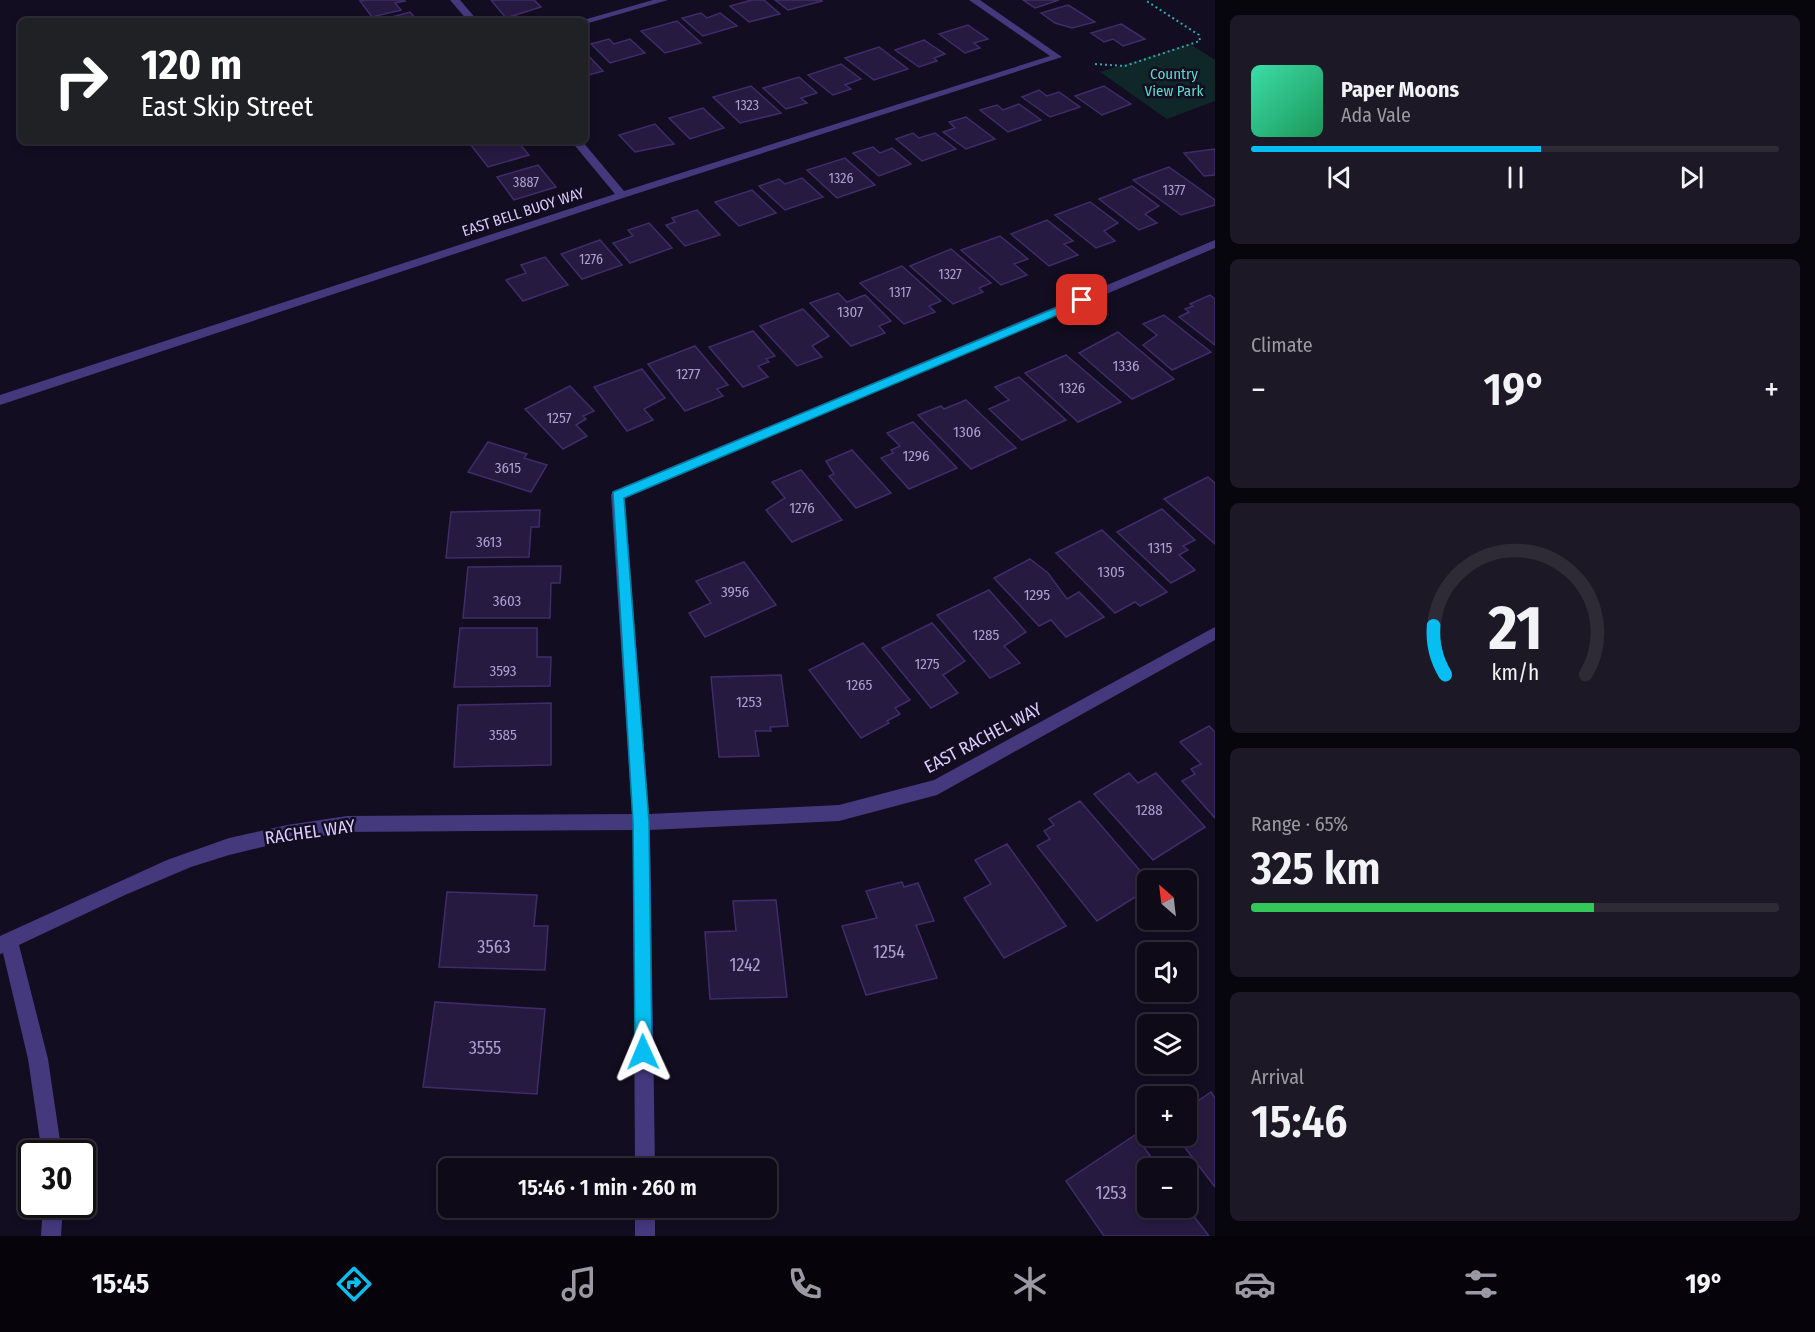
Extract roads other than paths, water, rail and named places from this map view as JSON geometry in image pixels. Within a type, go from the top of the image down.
[{"type":"street","points":[[455,0],[470,18]]},
{"type":"street","points":[[588,20],[663,0]]},
{"type":"street","name":"EAST BELL BUOY WAY","points":[[0,400],[622,195],[1057,57],[974,0]]},
{"type":"street","points":[[579,144],[622,195]]},
{"type":"street","points":[[645,1158],[641,822],[618,495],[1215,244]]},
{"type":"street","name":"EAST RACHEL WAY","points":[[641,822],[839,813],[937,787],[1215,633]]},
{"type":"street","name":"RACHEL WAY","points":[[4,943],[191,859],[277,834],[346,824],[641,822]]},
{"type":"street","points":[[4,943],[38,1059],[50,1140]]},
{"type":"street","points":[[51,1236],[52,1218]]},
{"type":"street","points":[[645,1218],[645,1236]]},
{"type":"park label","name":"Country View Park","points":[[1174,82]]}]
